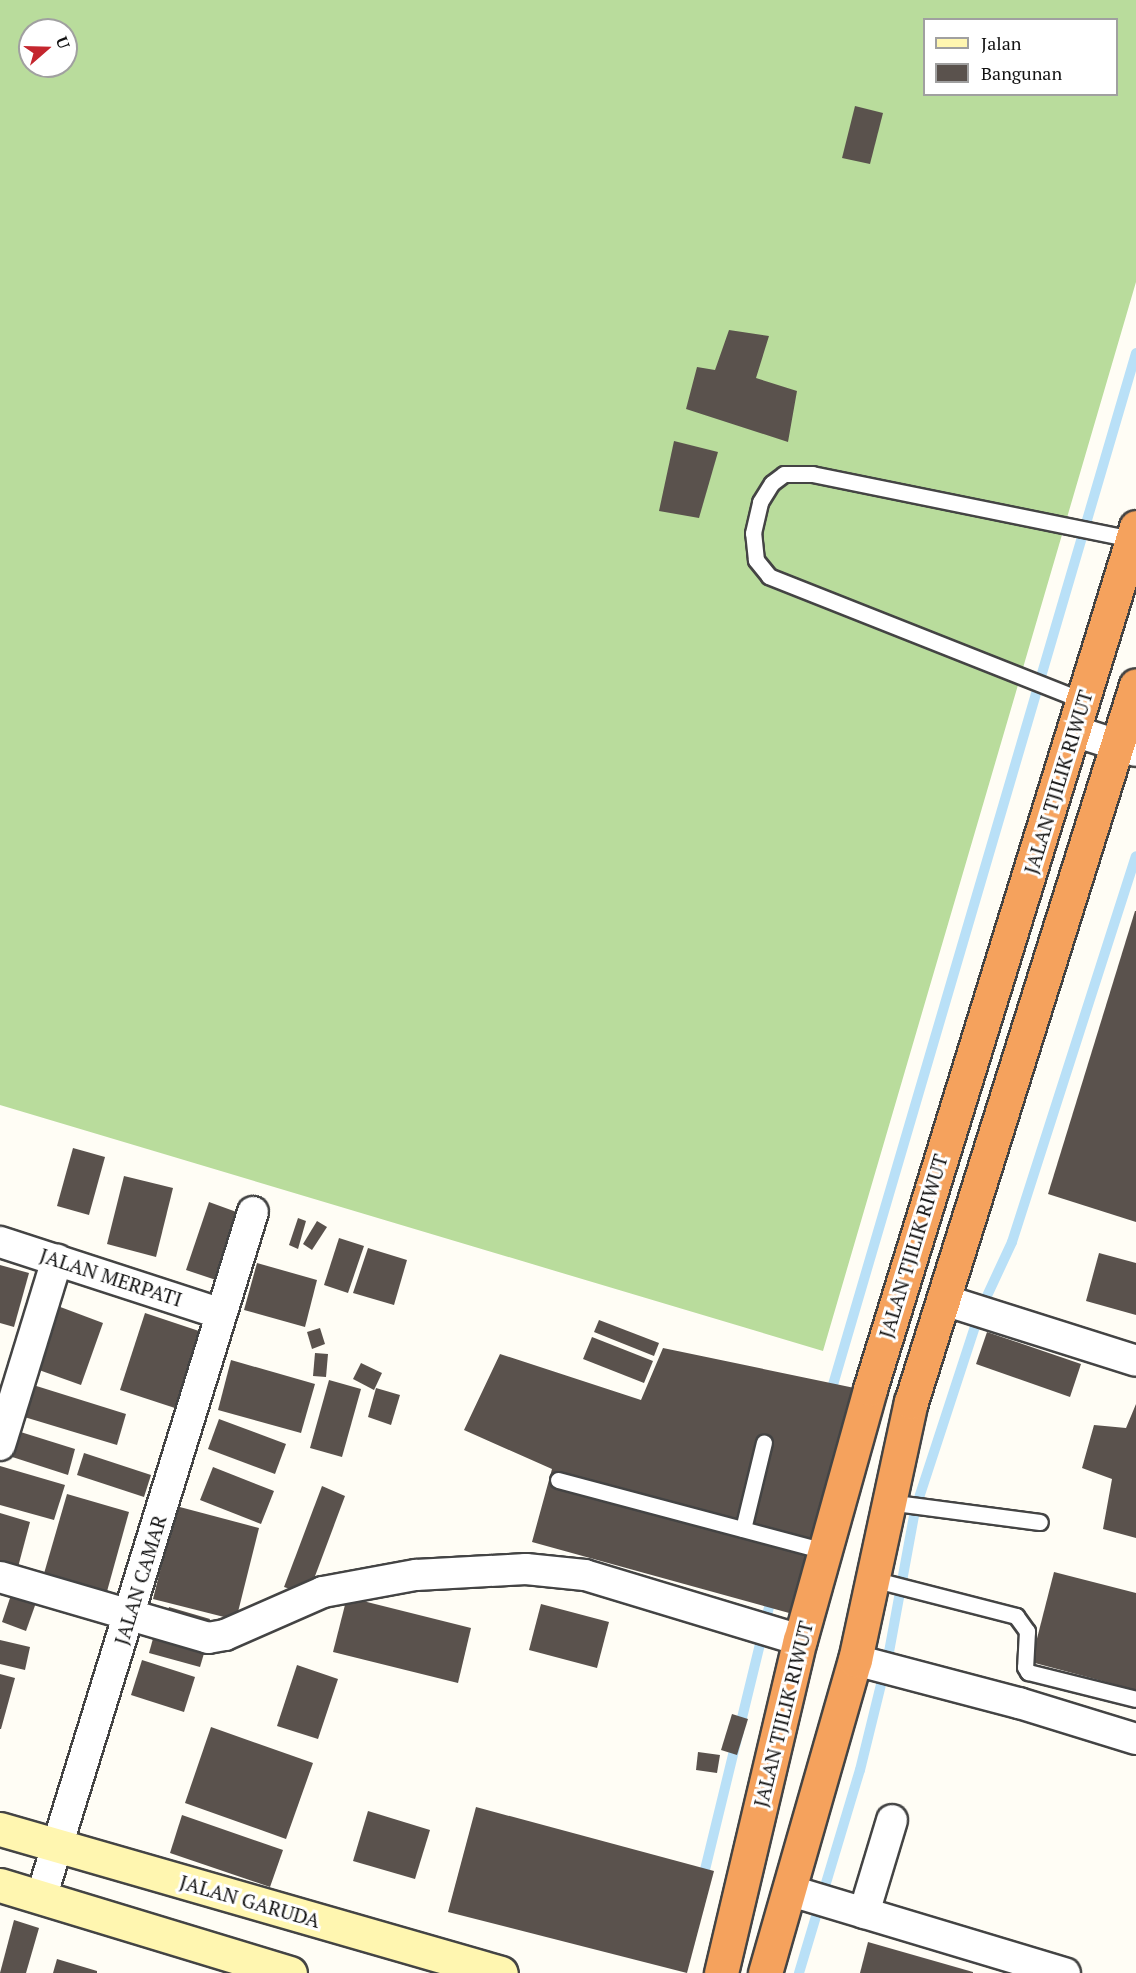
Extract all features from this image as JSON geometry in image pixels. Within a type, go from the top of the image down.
[{"type":"highway","name":"JALAN TJILIK RIWUT","points":[[721,1973],[800,1640],[824,1551],[904,1274],[1134,533]]},
{"type":"highway","points":[[765,1973],[791,1891],[855,1660],[911,1402],[1127,748],[1136,685]]},
{"type":"main road","name":"JALAN GARUDA","points":[[0,1830],[501,1973]]},
{"type":"main road","points":[[0,1885],[290,1973]]},
{"type":"street","points":[[1079,716],[1127,748]]},
{"type":"street","name":"JALAN CAMAR","points":[[41,1898],[253,1212]]},
{"type":"street","name":"JALAN MERPATI","points":[[0,1242],[221,1314]]},
{"type":"street","points":[[0,1445],[57,1260]]},
{"type":"street","points":[[944,1300],[1136,1361]]},
{"type":"street","points":[[0,1577],[208,1638],[225,1635],[323,1592],[416,1575],[526,1569],[585,1575],[800,1640]]},
{"type":"street","points":[[855,1660],[1019,1703],[1136,1739]]},
{"type":"street","points":[[864,1913],[892,1820]]},
{"type":"street","points":[[791,1891],[1065,1973]]},
{"type":"lane","points":[[1079,716],[769,576],[756,560],[753,533],[760,502],[772,483],[784,474],[812,474],[1134,533]]},
{"type":"lane","points":[[743,1529],[764,1442]]},
{"type":"lane","points":[[558,1480],[824,1551]]},
{"type":"lane","points":[[888,1502],[1040,1522]]},
{"type":"lane","points":[[872,1580],[1016,1616],[1027,1631],[1024,1667],[1028,1672],[1136,1698]]},
{"type":"green space","points":[[0,0],[1136,0],[1136,282],[823,1351],[0,1105]]},
{"type":"building","points":[[855,106],[883,113],[870,164],[842,158]]},
{"type":"building","points":[[729,330],[769,336],[756,378],[797,391],[788,442],[686,409],[697,367],[715,370]]},
{"type":"building","points":[[674,441],[718,452],[699,518],[659,511]]},
{"type":"building","points":[[1136,911],[1136,1222],[1048,1194]]},
{"type":"building","points":[[73,1148],[105,1157],[89,1215],[57,1206]]},
{"type":"building","points":[[124,1176],[173,1188],[156,1257],[107,1244]]},
{"type":"building","points":[[209,1202],[242,1214],[219,1281],[186,1270]]},
{"type":"building","points":[[298,1218],[306,1221],[298,1249],[289,1245]]},
{"type":"building","points":[[317,1221],[327,1227],[312,1250],[303,1244]]},
{"type":"building","points":[[339,1238],[364,1246],[348,1293],[324,1285]]},
{"type":"building","points":[[368,1248],[407,1260],[394,1305],[353,1293]]},
{"type":"building","points":[[1099,1253],[1136,1263],[1136,1315],[1086,1301]]},
{"type":"building","points":[[257,1263],[317,1280],[305,1327],[244,1310]]},
{"type":"building","points":[[0,1265],[29,1273],[14,1327],[0,1323]]},
{"type":"building","points":[[47,1302],[103,1323],[81,1385],[25,1365]]},
{"type":"building","points":[[145,1313],[205,1333],[181,1410],[120,1390]]},
{"type":"building","points":[[599,1320],[659,1343],[654,1356],[594,1332]]},
{"type":"building","points":[[320,1328],[325,1344],[312,1349],[307,1332]]},
{"type":"building","points":[[987,1332],[1081,1364],[1070,1397],[976,1364]]},
{"type":"building","points":[[592,1337],[653,1361],[644,1383],[583,1359]]},
{"type":"building","points":[[663,1348],[869,1391],[800,1616],[532,1542],[552,1469],[464,1430],[500,1354],[641,1400]]},
{"type":"building","points":[[315,1353],[328,1354],[326,1377],[313,1376]]},
{"type":"building","points":[[231,1360],[315,1384],[301,1433],[218,1410]]},
{"type":"building","points":[[361,1363],[382,1373],[374,1390],[353,1379]]},
{"type":"building","points":[[329,1380],[361,1389],[342,1457],[310,1448]]},
{"type":"building","points":[[30,1384],[126,1414],[117,1445],[21,1416]]},
{"type":"building","points":[[376,1388],[400,1395],[391,1425],[368,1417]]},
{"type":"building","points":[[1136,1404],[1136,1538],[1103,1529],[1112,1479],[1082,1468],[1094,1425],[1126,1428]]},
{"type":"building","points":[[219,1419],[286,1444],[275,1474],[208,1449]]},
{"type":"building","points":[[11,1429],[75,1449],[68,1475],[3,1454]]},
{"type":"building","points":[[84,1453],[151,1475],[144,1497],[77,1475]]},
{"type":"building","points":[[0,1466],[65,1485],[54,1520],[0,1505]]},
{"type":"building","points":[[213,1467],[274,1491],[261,1524],[200,1500]]},
{"type":"building","points":[[322,1486],[345,1496],[308,1595],[284,1587]]},
{"type":"building","points":[[67,1494],[129,1512],[106,1595],[43,1577]]},
{"type":"building","points":[[176,1506],[259,1528],[236,1620],[153,1599]]},
{"type":"building","points":[[0,1513],[30,1522],[17,1571],[0,1566]]},
{"type":"building","points":[[1054,1572],[1136,1593],[1136,1690],[1031,1662]]},
{"type":"building","points":[[13,1589],[38,1597],[26,1631],[2,1622]]},
{"type":"building","points":[[347,1597],[471,1628],[458,1683],[333,1652]]},
{"type":"building","points":[[541,1604],[609,1622],[597,1668],[529,1650]]},
{"type":"building","points":[[169,1607],[210,1619],[205,1635],[165,1624]]},
{"type":"building","points":[[154,1635],[205,1650],[200,1667],[149,1653]]},
{"type":"building","points":[[0,1640],[30,1647],[25,1670],[0,1664]]},
{"type":"building","points":[[142,1660],[195,1677],[184,1712],[131,1695]]},
{"type":"building","points":[[297,1665],[338,1679],[318,1739],[277,1726]]},
{"type":"building","points":[[0,1674],[15,1678],[1,1729],[0,1729]]},
{"type":"building","points":[[732,1714],[748,1719],[737,1755],[721,1750]]},
{"type":"building","points":[[211,1727],[313,1763],[286,1839],[185,1803]]},
{"type":"building","points":[[698,1752],[720,1755],[717,1773],[696,1770]]},
{"type":"building","points":[[476,1807],[714,1871],[687,1973],[448,1912]]},
{"type":"building","points":[[368,1811],[430,1830],[415,1879],[353,1861]]},
{"type":"building","points":[[182,1815],[283,1850],[270,1887],[170,1853]]},
{"type":"building","points":[[14,1920],[39,1928],[26,1973],[0,1973]]},
{"type":"building","points":[[868,1942],[973,1972],[973,1973],[860,1973]]},
{"type":"building","points":[[57,1959],[97,1971],[97,1973],[53,1973]]},
{"type":"waterway","points":[[830,1395],[1136,353]]},
{"type":"waterway","points":[[799,1973],[860,1770],[889,1652],[915,1510],[980,1311],[1012,1242],[1136,856]]},
{"type":"waterway","points":[[702,1882],[772,1594]]}]
